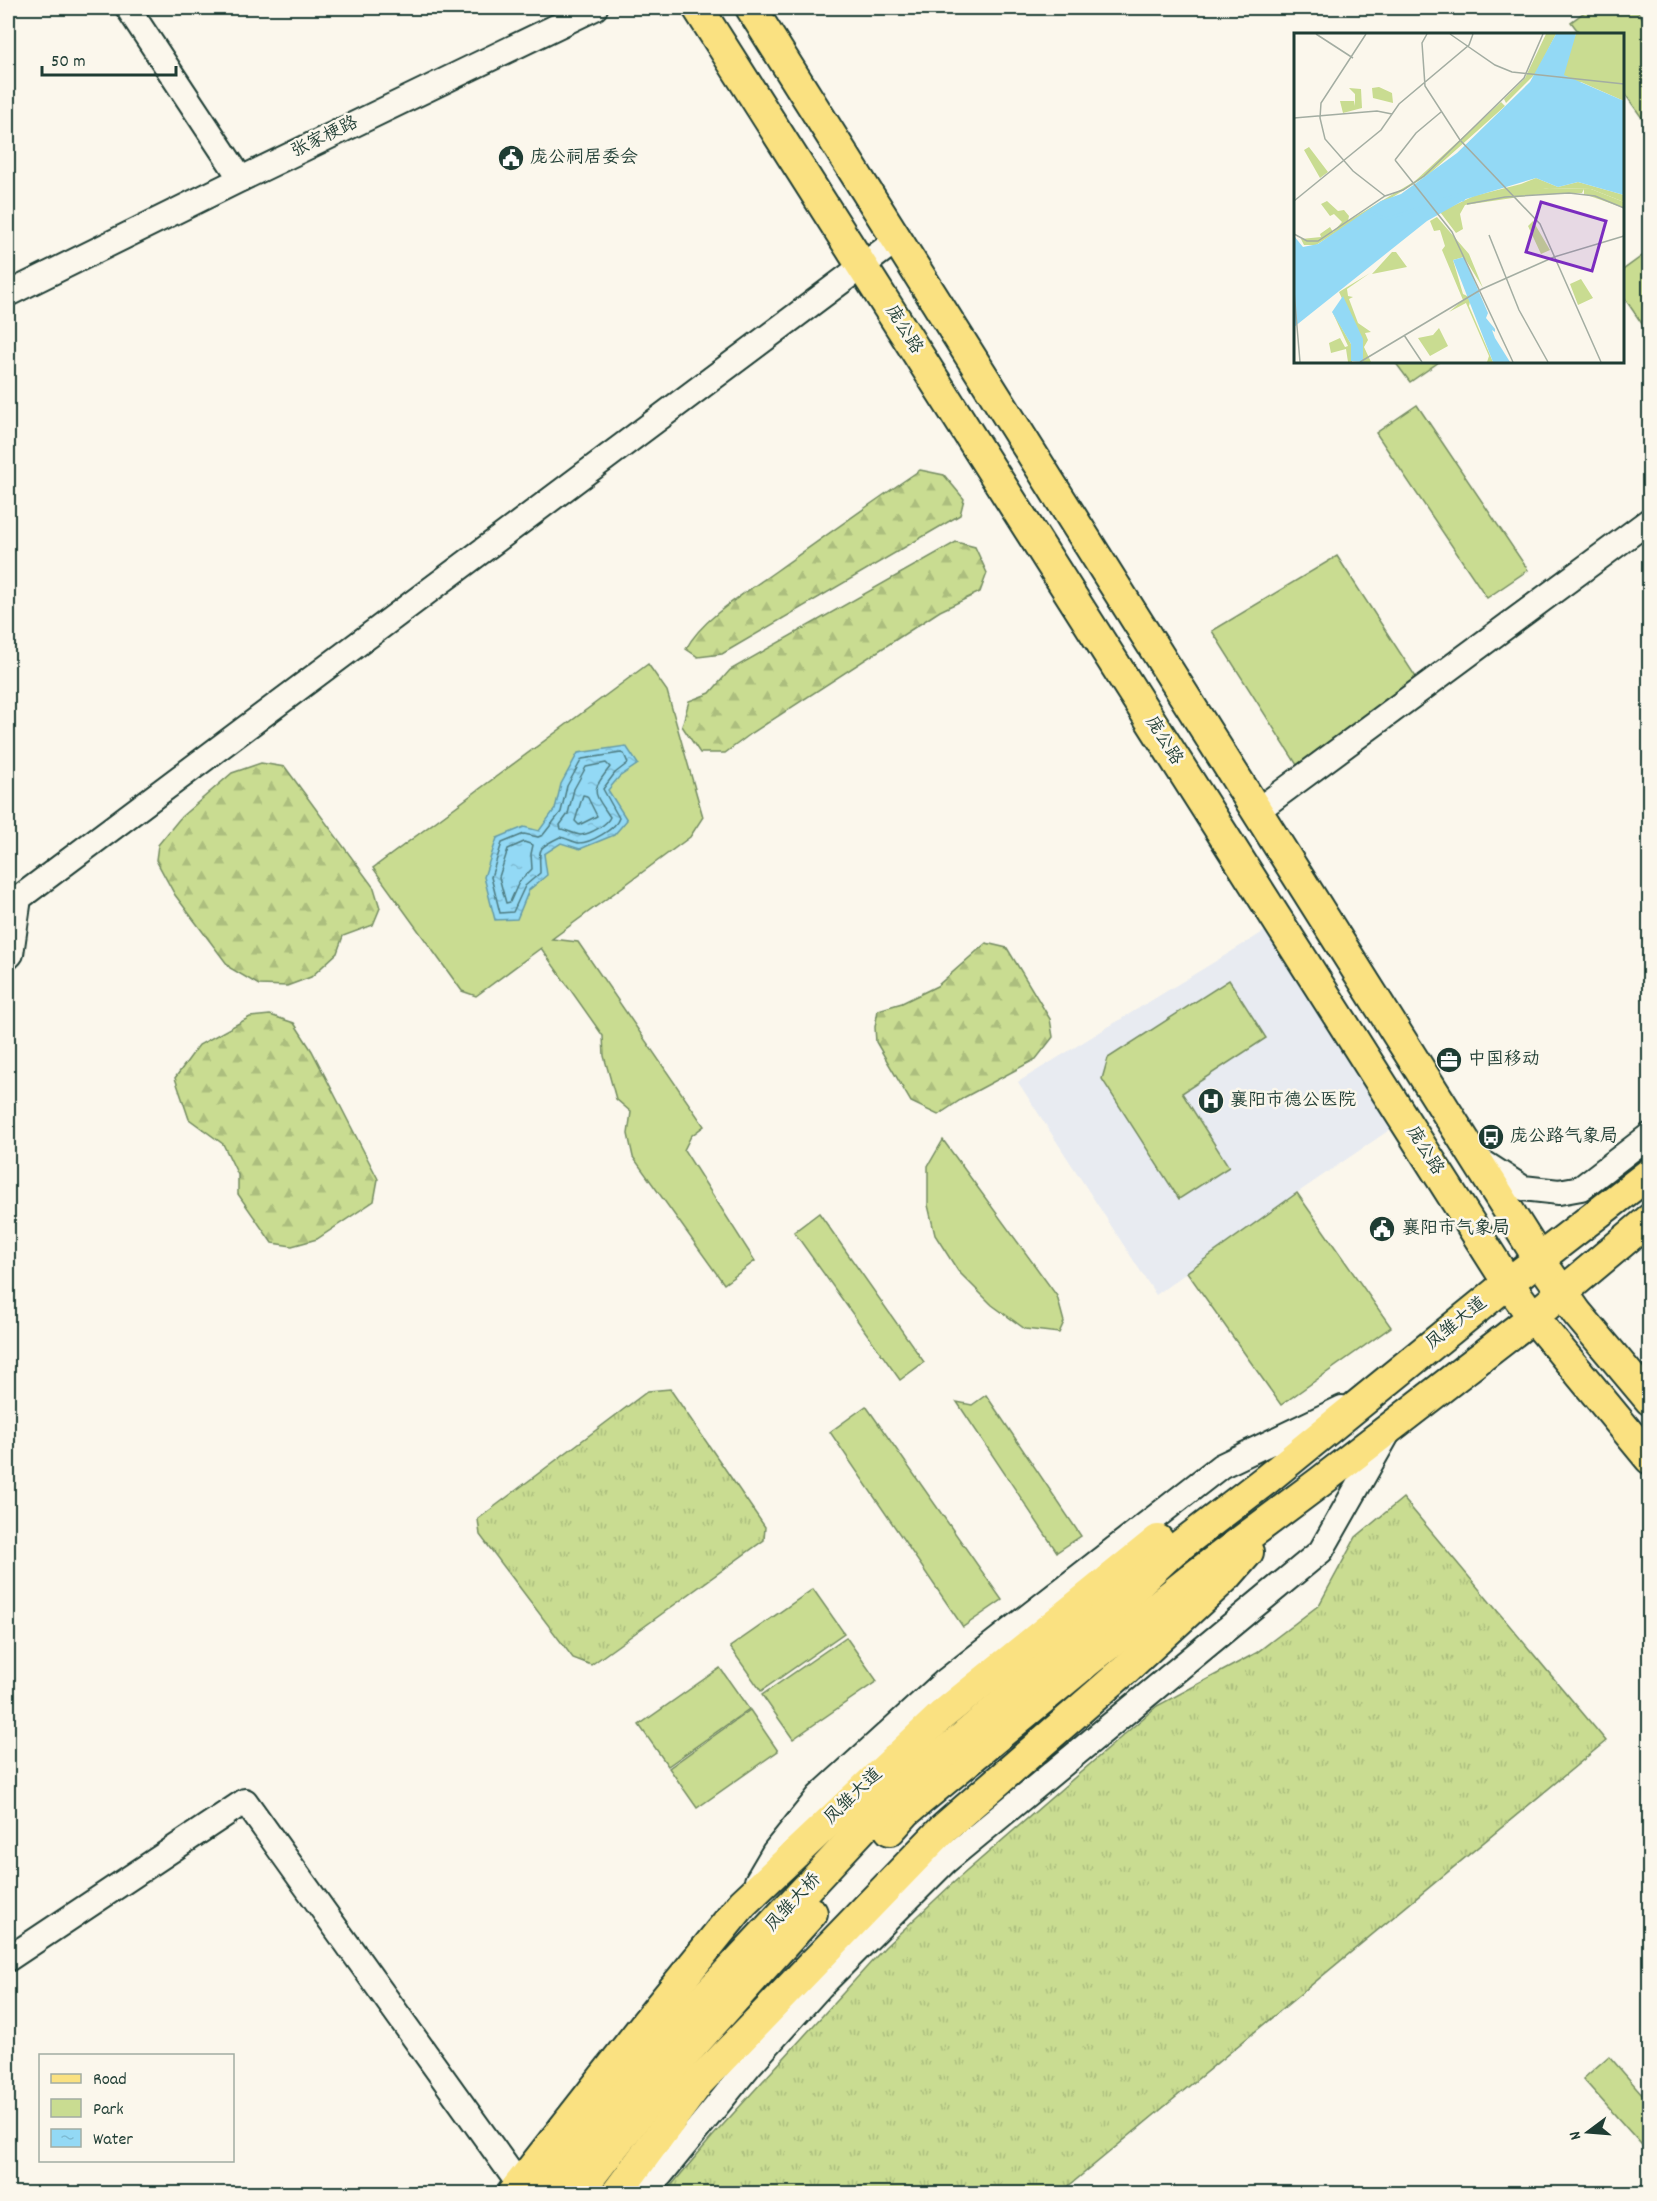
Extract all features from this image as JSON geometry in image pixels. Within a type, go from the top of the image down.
[{"type":"main road","name":"庞公路","points":[[698,8],[1508,1283],[1533,1317],[1650,1459]]},
{"type":"main road","points":[[751,8],[1539,1259],[1562,1293],[1650,1400]]},
{"type":"main road","name":"凤雏大道","points":[[1080,1653],[1173,1551],[1267,1479],[1508,1283],[1650,1173]]},
{"type":"main road","points":[[1080,1653],[1201,1570],[1290,1504],[1533,1317],[1650,1220]]},
{"type":"main road","name":"凤雏大道","points":[[519,2190],[743,1904],[942,1715],[1083,1600],[1190,1514],[1267,1479]]},
{"type":"main road","points":[[629,2188],[699,2082],[944,1828],[1125,1670],[1228,1575],[1290,1504]]},
{"type":"main road","name":"凤雏大桥","points":[[549,2193],[669,2035],[892,1797],[1080,1653]]},
{"type":"main road","name":"凤雏大桥","points":[[578,2193],[685,2054],[906,1812],[1080,1653]]},
{"type":"street","points":[[128,8],[240,179]]},
{"type":"street","name":"张家梗路","points":[[8,294],[595,8]]},
{"type":"street","points":[[8,957],[11,954],[19,898],[898,239]]},
{"type":"street","points":[[1258,810],[1650,520]]},
{"type":"street","points":[[1478,1159],[1523,1188],[1559,1192],[1581,1188],[1650,1135]]},
{"type":"street","points":[[743,1904],[774,1852],[819,1796],[944,1682],[1221,1466],[1371,1394]]},
{"type":"street","points":[[629,2188],[748,2066],[821,1986],[945,1862],[1321,1551],[1392,1426]]},
{"type":"street","points":[[8,1959],[245,1802],[519,2190]]},
{"type":"shaded area","name":"襄阳市德公医院","points":[[1278,923],[1404,1120],[1297,1193],[1156,1295],[1018,1082]]},
{"type":"green space","points":[[1590,8],[1635,8],[1649,27],[1649,128],[1624,92],[1624,33],[1579,33],[1571,22]]},
{"type":"green space","points":[[1649,251],[1649,334],[1624,297],[1624,269]]},
{"type":"green space","points":[[1396,363],[1438,363],[1410,382]]},
{"type":"green space","points":[[1417,405],[1528,570],[1487,598],[1376,433]]},
{"type":"green space","points":[[920,470],[944,475],[964,499],[960,515],[722,654],[698,657],[686,649],[703,627],[726,606]]},
{"type":"green space","points":[[956,542],[975,547],[987,573],[980,592],[940,611],[752,733],[725,753],[700,753],[682,726],[689,701],[710,693],[730,670]]},
{"type":"green space","points":[[1337,556],[1423,688],[1304,776],[1212,631]]},
{"type":"green space","points":[[648,664],[667,691],[703,817],[690,837],[552,939],[578,942],[704,1126],[691,1136],[684,1150],[755,1261],[724,1284],[633,1157],[628,1134],[631,1112],[616,1099],[604,1056],[603,1036],[541,948],[476,996],[462,991],[373,868]]},
{"type":"green space","points":[[261,763],[285,767],[374,888],[380,908],[373,925],[343,936],[337,953],[311,977],[287,986],[259,985],[230,968],[175,895],[156,860],[158,845],[181,817],[232,773]]},
{"type":"green space","points":[[986,943],[1007,948],[1050,1019],[1053,1037],[1036,1059],[965,1097],[938,1115],[911,1102],[876,1042],[875,1027],[878,1010],[902,1003],[937,986]]},
{"type":"green space","points":[[1229,980],[1266,1038],[1182,1093],[1229,1167],[1179,1199],[1102,1079],[1108,1058]]},
{"type":"green space","points":[[270,1015],[294,1023],[312,1051],[378,1179],[374,1201],[317,1239],[292,1246],[272,1243],[238,1194],[238,1175],[223,1144],[189,1119],[175,1078],[199,1045],[250,1017]]},
{"type":"green space","points":[[943,1140],[1057,1296],[1064,1322],[1059,1333],[1025,1329],[992,1305],[958,1271],[935,1235],[928,1205],[928,1166]]},
{"type":"green space","points":[[1297,1193],[1391,1327],[1281,1405],[1187,1272]]},
{"type":"green space","points":[[819,1213],[924,1362],[900,1380],[794,1232]]},
{"type":"green space","points":[[670,1389],[765,1527],[764,1540],[591,1665],[573,1658],[480,1535],[478,1519],[648,1391]]},
{"type":"green space","points":[[986,1395],[1081,1536],[1057,1552],[957,1402],[972,1405]]},
{"type":"green space","points":[[866,1406],[1002,1600],[963,1627],[830,1432]]},
{"type":"green space","points":[[1403,1498],[1606,1741],[1060,2193],[665,2193],[712,2137],[885,1947],[952,1884],[1157,1706],[1256,1653],[1319,1605],[1356,1537]]},
{"type":"green space","points":[[813,1589],[844,1633],[761,1691],[730,1647]]},
{"type":"green space","points":[[846,1637],[877,1681],[793,1739],[762,1695]]},
{"type":"green space","points":[[720,1668],[749,1709],[668,1766],[639,1725]]},
{"type":"green space","points":[[750,1710],[778,1751],[697,1808],[669,1768]]},
{"type":"green space","points":[[1609,2056],[1649,2102],[1649,2153],[1583,2079]]},
{"type":"water","points":[[626,746],[638,764],[619,777],[608,790],[627,820],[614,835],[580,849],[561,843],[544,854],[547,875],[529,890],[517,919],[495,920],[484,877],[497,838],[524,827],[539,831],[555,809],[561,784],[578,753]]},
{"type":"place","name":"庞公祠居委会","points":[[511,158]]},
{"type":"place","name":"中国移动","points":[[1449,1060]]},
{"type":"place","name":"襄阳市德公医院","points":[[1211,1101]]},
{"type":"place","name":"庞公路气象局","points":[[1491,1137]]},
{"type":"place","name":"襄阳市气象局","points":[[1382,1229]]}]
